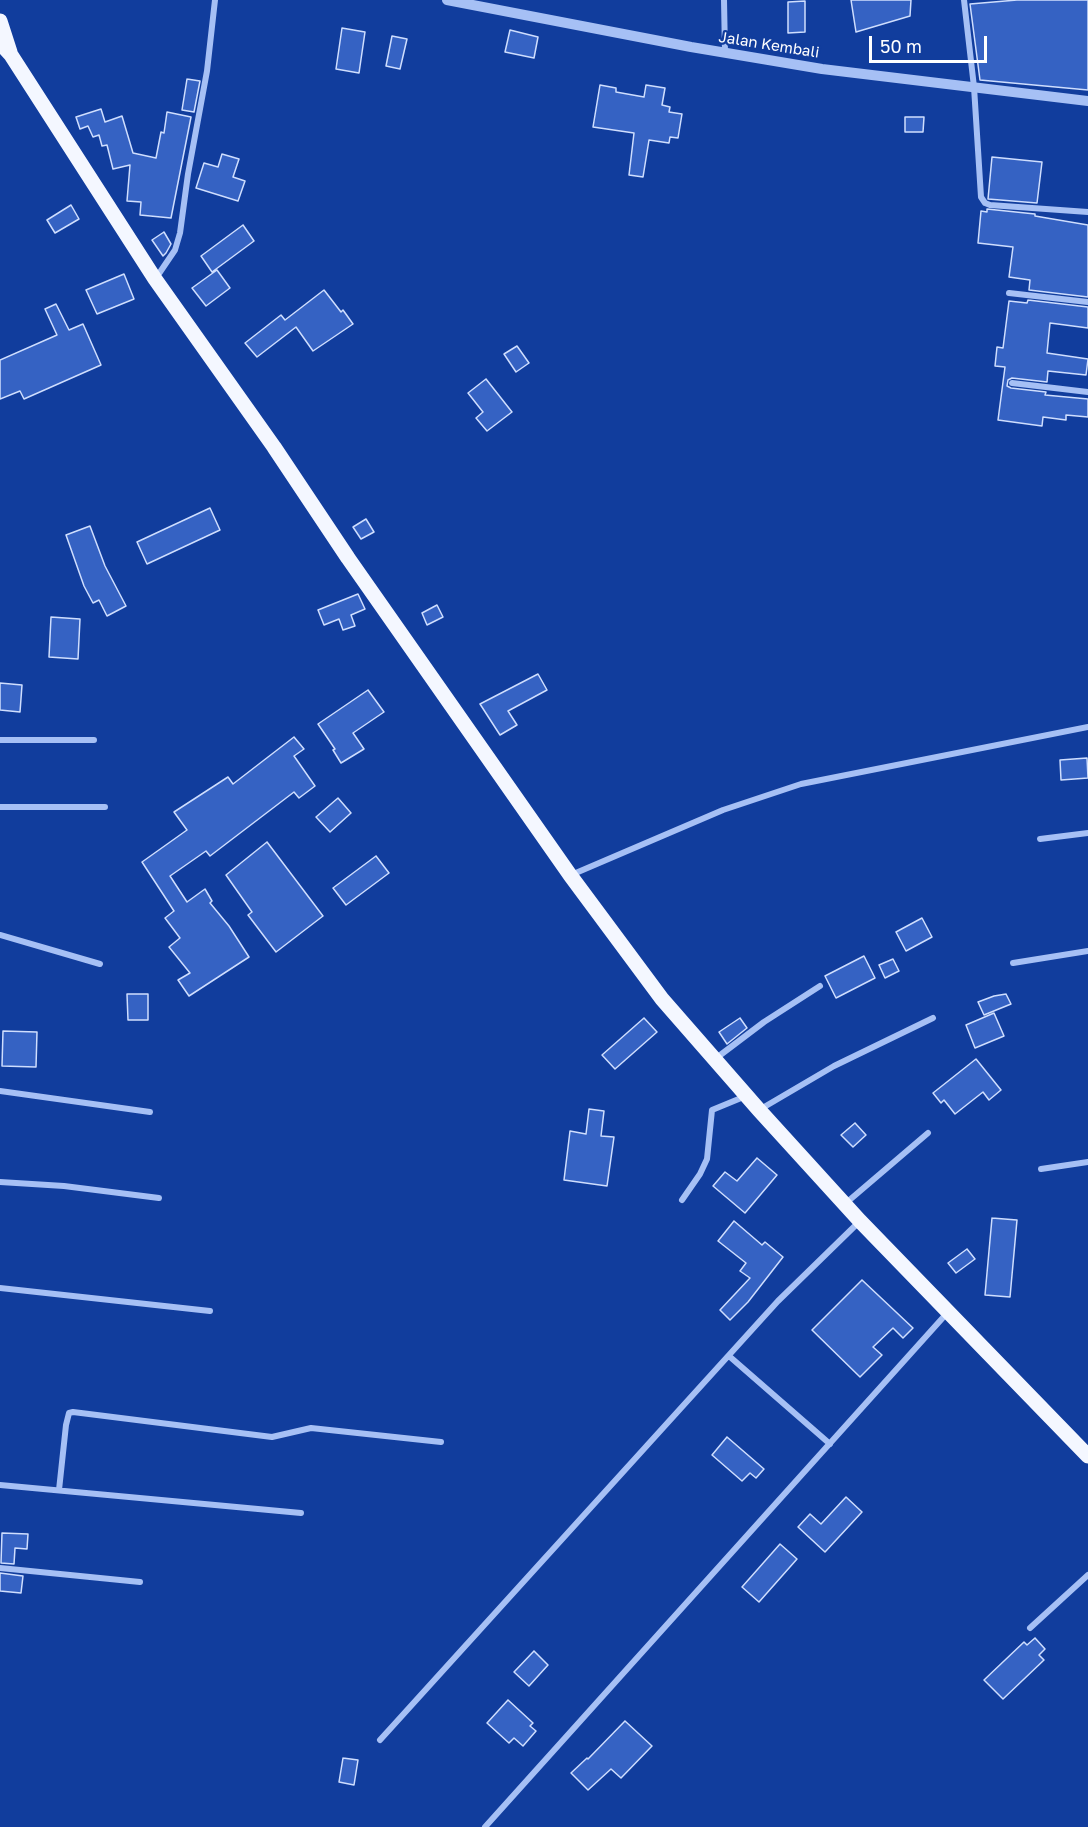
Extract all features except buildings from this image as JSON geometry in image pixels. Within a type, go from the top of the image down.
[{"type":"main road","points":[[0,21],[11,55]]},
{"type":"main road","points":[[0,43],[11,55],[155,279],[570,875],[662,999],[860,1221],[1088,1456]]},
{"type":"street","points":[[155,279],[175,250],[180,233],[188,174],[207,71],[215,0]]},
{"type":"street","name":"Jalan Kembali","points":[[449,0],[725,53],[822,69],[1088,102]]},
{"type":"street","points":[[723,0],[725,53]]},
{"type":"street","points":[[964,0],[974,87],[981,197],[985,203],[990,205],[1088,212]]},
{"type":"street","points":[[1009,293],[1088,302]]},
{"type":"street","points":[[1012,383],[1088,392]]},
{"type":"street","points":[[570,875],[723,810],[801,784],[1088,727]]},
{"type":"street","points":[[0,740],[94,740]]},
{"type":"street","points":[[0,807],[105,807]]},
{"type":"street","points":[[1040,839],[1088,833]]},
{"type":"street","points":[[0,935],[100,964]]},
{"type":"street","points":[[1013,963],[1088,951]]},
{"type":"street","points":[[714,1059],[764,1022],[820,986]]},
{"type":"street","points":[[759,1110],[834,1065],[933,1017]]},
{"type":"street","points":[[0,1091],[150,1112]]},
{"type":"street","points":[[682,1200],[700,1174],[707,1159],[712,1110],[746,1095]]},
{"type":"street","points":[[845,1204],[928,1133]]},
{"type":"street","points":[[1041,1169],[1088,1162]]},
{"type":"street","points":[[0,1182],[64,1186],[159,1198]]},
{"type":"street","points":[[380,1740],[778,1301],[860,1221]]},
{"type":"street","points":[[0,1288],[210,1311]]},
{"type":"street","points":[[485,1827],[948,1312]]},
{"type":"street","points":[[729,1356],[830,1444]]},
{"type":"street","points":[[59,1490],[66,1425],[69,1413],[73,1412],[272,1437],[311,1428],[441,1442]]},
{"type":"street","points":[[0,1485],[301,1513]]},
{"type":"street","points":[[0,1568],[140,1582]]},
{"type":"street","points":[[1030,1628],[1088,1575]]}]
